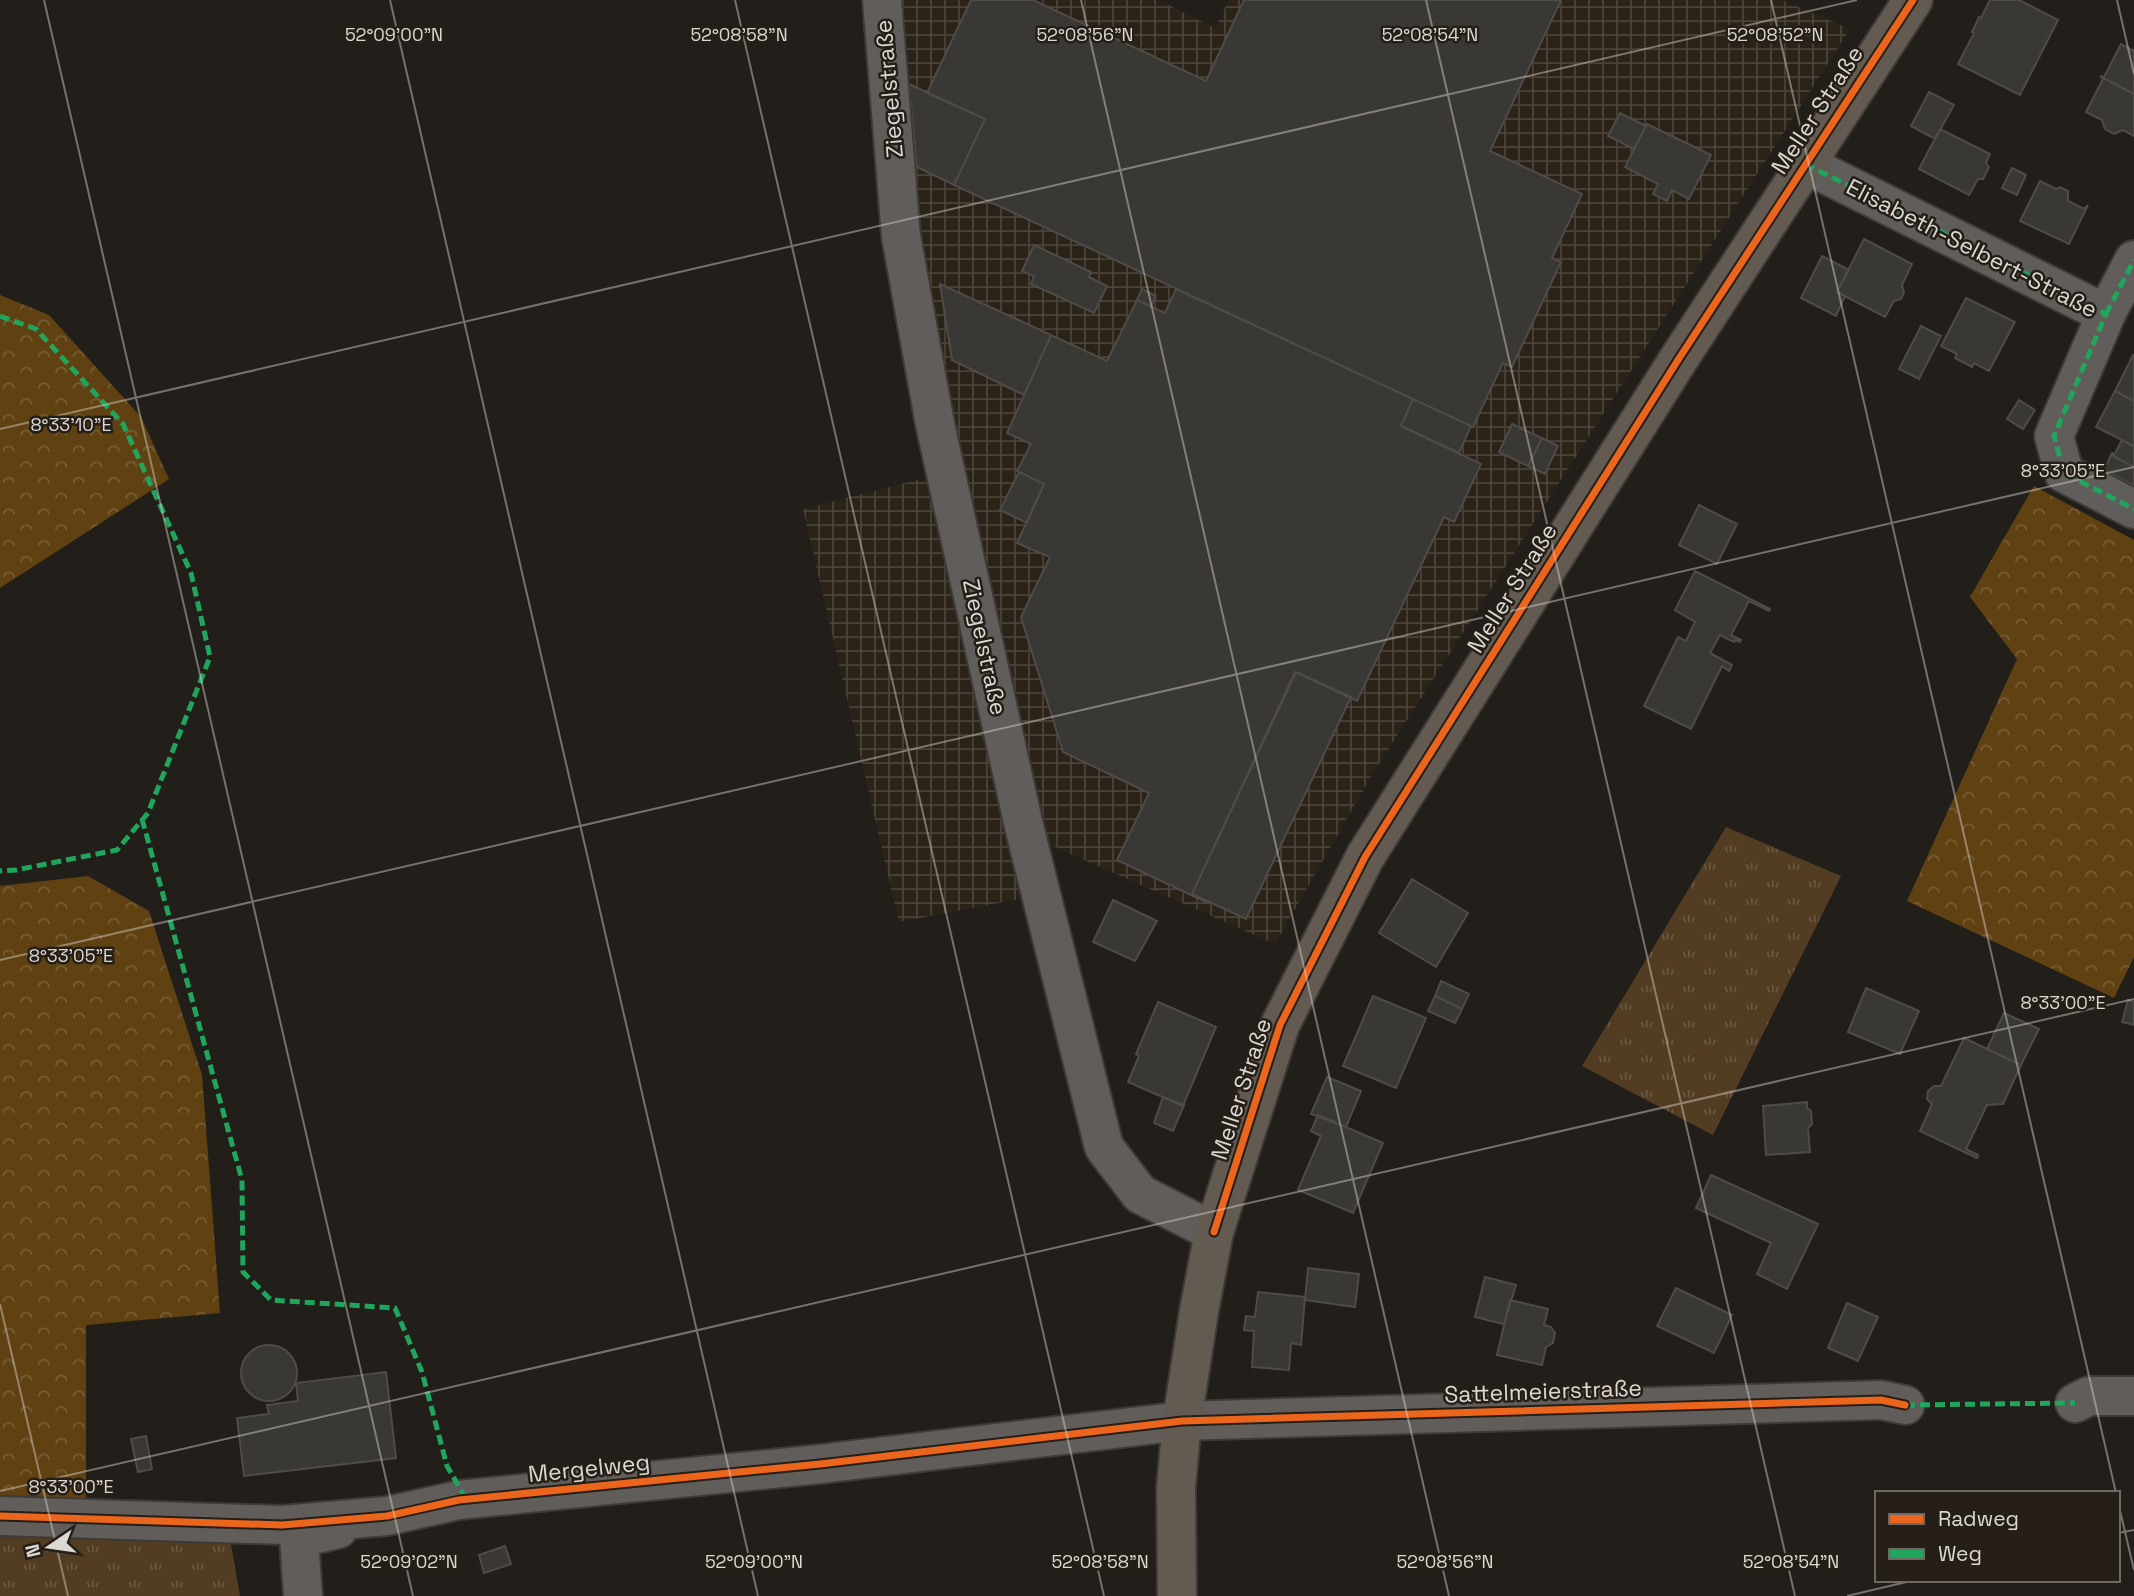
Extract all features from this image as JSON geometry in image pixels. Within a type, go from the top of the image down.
[{"type":"main road","name":"Meller Straße","points":[[1177,1596],[1176,1487],[1182,1422],[1214,1232],[1280,1025],[1365,858],[1678,360],[1913,0]]},
{"type":"street","name":"Ziegelstraße","points":[[882,0],[901,236],[935,424],[1023,822],[1104,1147],[1140,1194],[1214,1232]]},
{"type":"street","name":"Elisabeth-Selbert-Straße","points":[[1805,164],[2106,314],[2054,436],[2064,473],[2134,509]]},
{"type":"street","points":[[2106,314],[2134,260]]},
{"type":"street","points":[[2075,1403],[2089,1396],[2131,1389]]},
{"type":"street","name":"Sattelmeierstraße","points":[[1182,1422],[1881,1400],[1905,1405]]},
{"type":"street","name":"Mergelweg","points":[[0,1516],[282,1525],[387,1516],[459,1500],[820,1464],[1182,1422]]},
{"type":"street","points":[[303,1596],[299,1538],[387,1516]]},
{"type":"shaded area","points":[[895,0],[1158,0],[1215,28],[1229,0],[1782,0],[1850,29],[1373,773],[1275,944],[1046,843],[1024,898],[899,922],[803,509],[917,480],[960,480],[908,244]]},
{"type":"green space","points":[[0,295],[49,315],[141,417],[169,479],[0,588]]},
{"type":"green space","points":[[2034,486],[2134,540],[2134,957],[2114,998],[1907,901],[2017,659],[1970,597]]},
{"type":"green space","points":[[1726,827],[1841,876],[1713,1135],[1582,1066]]},
{"type":"green space","points":[[88,876],[149,911],[202,1075],[220,1313],[86,1325],[86,1500],[0,1496],[0,886]]},
{"type":"green space","points":[[0,1496],[224,1505],[240,1596],[0,1596]]},
{"type":"building","points":[[971,0],[1033,0],[1206,81],[1244,0],[1561,0],[1490,151],[1582,194],[1552,258],[1561,262],[1512,367],[1503,363],[1473,427],[954,185],[985,119],[927,93]]},
{"type":"building","points":[[1990,0],[2019,0],[2058,20],[2020,95],[1958,64],[1979,17],[1981,18]]},
{"type":"building","points":[[2121,44],[2134,51],[2134,94],[2100,76],[2104,77]]},
{"type":"building","points":[[2100,76],[2134,94],[2134,136],[2123,130],[2114,134],[2105,129],[2102,120],[2086,112],[2103,79]]},
{"type":"building","points":[[909,84],[985,119],[954,185],[917,167]]},
{"type":"building","points":[[1929,92],[1954,105],[1935,139],[1911,126]]},
{"type":"building","points":[[1620,113],[1646,126],[1634,149],[1608,136]]},
{"type":"building","points":[[1647,124],[1711,155],[1689,199],[1672,190],[1667,201],[1653,194],[1658,184],[1625,167]]},
{"type":"building","points":[[1940,129],[1990,154],[1986,163],[1989,167],[1983,179],[1978,179],[1969,195],[1919,169]]},
{"type":"building","points":[[2012,168],[2026,175],[2017,195],[2002,188]]},
{"type":"building","points":[[2040,181],[2056,189],[2060,187],[2068,191],[2068,201],[2084,209],[2088,205],[2069,244],[2020,221]]},
{"type":"building","points":[[1864,239],[1912,264],[1902,285],[1904,292],[1901,299],[1894,301],[1885,317],[1837,292]]},
{"type":"building","points":[[1034,245],[1091,272],[1089,277],[1107,286],[1094,313],[1031,284],[1034,276],[1022,271]]},
{"type":"building","points":[[1822,256],[1849,270],[1837,292],[1845,296],[1836,316],[1801,298]]},
{"type":"building","points":[[940,284],[1051,335],[1024,395],[952,360]]},
{"type":"building","points":[[1142,289],[1156,296],[1151,307],[1137,300]]},
{"type":"building","points":[[1176,289],[1413,399],[1401,426],[1481,464],[1454,522],[1444,517],[1357,701],[1295,672],[1192,894],[1208,903],[1117,860],[1149,793],[1063,752],[1021,617],[1050,557],[1017,543],[1044,484],[1017,471],[1031,444],[1007,433],[1051,335],[1107,361],[1137,300],[1165,313]]},
{"type":"building","points":[[1966,298],[2015,322],[1989,371],[1974,363],[1972,367],[1955,358],[1957,354],[1941,346]]},
{"type":"building","points":[[1921,326],[1941,336],[1919,379],[1899,369]]},
{"type":"building","points":[[2134,355],[2134,401],[2115,391]]},
{"type":"building","points":[[2115,391],[2134,401],[2134,446],[2096,427]]},
{"type":"building","points":[[1413,399],[1471,426],[1459,453],[1401,426]]},
{"type":"building","points":[[2019,400],[2035,410],[2023,429],[2007,419]]},
{"type":"building","points":[[1512,424],[1542,438],[1528,466],[1499,452]]},
{"type":"building","points":[[1542,438],[1558,446],[1545,474],[1528,466]]},
{"type":"building","points":[[2122,440],[2134,447],[2134,467],[2111,455],[2114,455]]},
{"type":"building","points":[[2111,455],[2134,467],[2134,486],[2104,470]]},
{"type":"building","points":[[1019,472],[1044,484],[1027,523],[1000,510]]},
{"type":"building","points":[[1699,505],[1737,524],[1717,564],[1679,545]]},
{"type":"building","points":[[1695,571],[1770,609],[1769,611],[1749,601],[1731,635],[1741,640],[1740,642],[1720,635],[1710,653],[1732,665],[1729,671],[1722,666],[1691,729],[1644,706],[1678,637],[1686,641],[1695,622],[1675,610]]},
{"type":"building","points":[[1296,672],[1351,697],[1246,919],[1192,894]]},
{"type":"building","points":[[1412,879],[1468,913],[1436,967],[1379,933]]},
{"type":"building","points":[[1113,900],[1157,921],[1135,961],[1093,942]]},
{"type":"building","points":[[1441,981],[1469,994],[1462,1009],[1435,996]]},
{"type":"building","points":[[1866,988],[1919,1011],[1900,1054],[1848,1032]]},
{"type":"building","points":[[1373,996],[1426,1018],[1396,1088],[1343,1066]]},
{"type":"building","points":[[1435,996],[1462,1009],[1455,1023],[1428,1011]]},
{"type":"building","points":[[2128,1000],[2134,1002],[2134,1025],[2122,1022]]},
{"type":"building","points":[[1158,1002],[1216,1027],[1183,1106],[1128,1082],[1139,1056],[1136,1054]]},
{"type":"building","points":[[2004,1013],[2039,1029],[2021,1065],[1987,1049]]},
{"type":"building","points":[[1964,1038],[2021,1065],[2003,1104],[1987,1105],[1966,1149],[1978,1155],[1977,1158],[1920,1131],[1932,1104],[1927,1099],[1928,1091],[1934,1086],[1941,1086]]},
{"type":"building","points":[[1327,1077],[1361,1091],[1346,1127],[1311,1114]]},
{"type":"building","points":[[1163,1097],[1184,1105],[1173,1131],[1154,1123]]},
{"type":"building","points":[[1807,1102],[1812,1124],[1808,1128],[1810,1152],[1766,1155],[1763,1106]]},
{"type":"building","points":[[1318,1115],[1383,1143],[1353,1213],[1298,1190],[1321,1136],[1311,1131]]},
{"type":"building","points":[[1711,1175],[1818,1224],[1787,1289],[1757,1274],[1771,1243],[1696,1208]]},
{"type":"building","points":[[1308,1268],[1359,1274],[1355,1307],[1305,1300]]},
{"type":"building","points":[[1485,1277],[1516,1285],[1504,1324],[1475,1317]]},
{"type":"building","points":[[1676,1288],[1732,1315],[1714,1353],[1657,1326]]},
{"type":"building","points":[[1258,1292],[1305,1297],[1301,1345],[1291,1343],[1289,1370],[1252,1367],[1254,1331],[1244,1330],[1246,1316],[1255,1317]]},
{"type":"building","points":[[1510,1300],[1548,1309],[1544,1325],[1551,1327],[1555,1333],[1553,1343],[1546,1347],[1542,1365],[1497,1355]]},
{"type":"building","points":[[1847,1303],[1878,1317],[1858,1361],[1828,1348]]},
{"type":"building","points":[[263,1345],[275,1345],[285,1349],[293,1357],[297,1373],[293,1389],[285,1397],[275,1401],[263,1401],[253,1397],[245,1389],[241,1379],[241,1367],[245,1357],[253,1349]]},
{"type":"building","points":[[386,1372],[396,1458],[244,1476],[237,1418],[269,1414],[267,1405],[298,1401],[296,1383]]},
{"type":"building","points":[[146,1436],[152,1469],[138,1472],[131,1439]]},
{"type":"building","points":[[505,1546],[511,1564],[484,1573],[479,1555]]},
{"type":"marked path","points":[[1805,164],[2106,314],[2054,436],[2064,473],[2134,509]]},
{"type":"marked path","points":[[2106,314],[2134,260]]},
{"type":"marked path","points":[[0,316],[36,329],[123,424],[191,573],[210,657],[148,813],[117,850],[0,871]]},
{"type":"marked path","points":[[142,819],[242,1180],[243,1272],[271,1300],[395,1308],[422,1372],[447,1466],[466,1499]]},
{"type":"marked path","points":[[1905,1405],[2075,1403]]},
{"type":"cycle path","points":[[1214,1232],[1280,1025],[1365,857],[1678,360],[1913,0]]},
{"type":"cycle path","points":[[0,1516],[282,1525],[387,1516],[459,1500],[820,1464],[1182,1421],[1881,1400],[1905,1405]]}]
